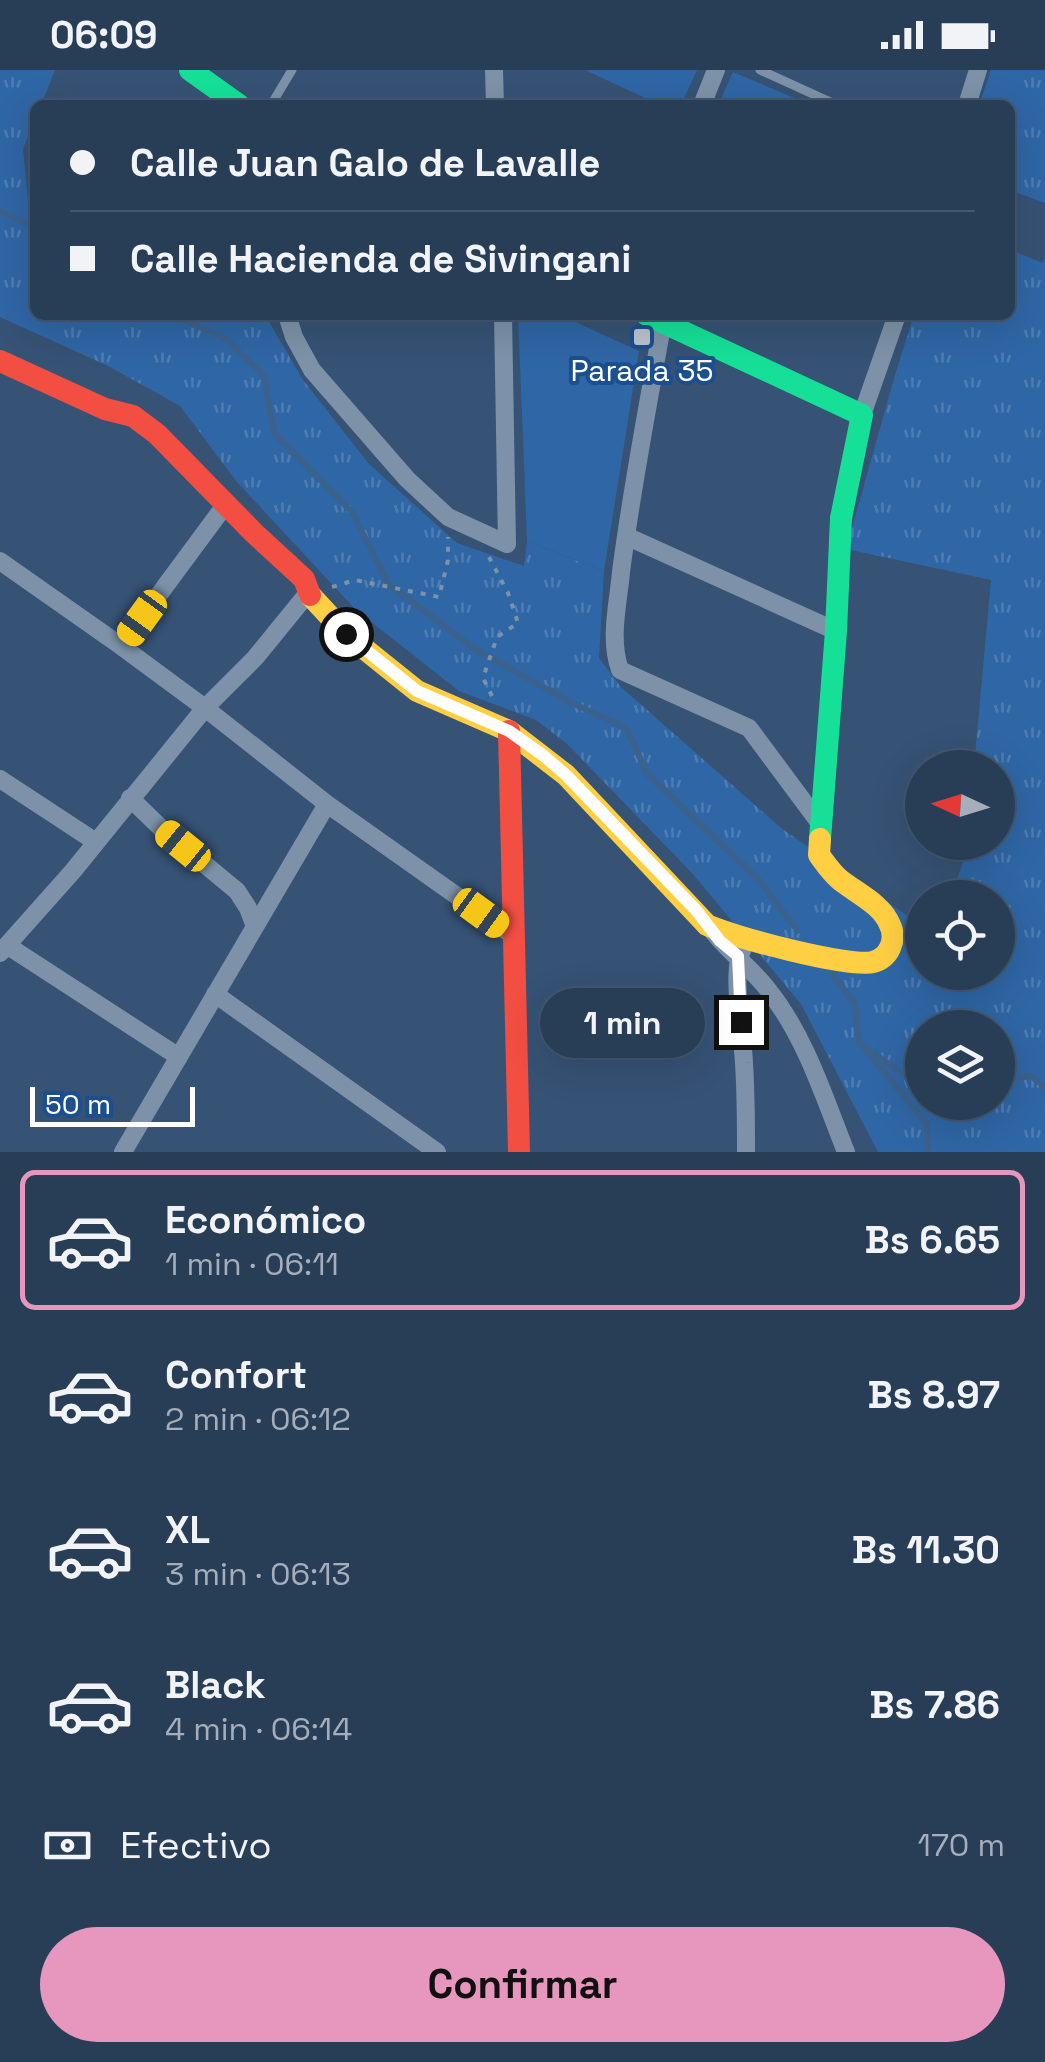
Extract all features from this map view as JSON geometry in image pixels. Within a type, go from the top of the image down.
[{"type":"street","points":[[190,70],[232,100]]},
{"type":"street","points":[[494,70],[494,100]]},
{"type":"street","points":[[704,100],[716,70]]},
{"type":"street","points":[[969,100],[978,70]]},
{"type":"street","points":[[289,320],[312,370],[407,480],[448,516],[507,544],[503,320]]},
{"type":"street","points":[[658,320],[626,536],[614,652],[620,670],[749,728],[822,825]]},
{"type":"street","points":[[664,320],[862,415]]},
{"type":"street","points":[[744,948],[875,963],[887,956],[894,942],[892,926],[884,914],[833,873],[819,855],[841,518],[862,415],[895,320]]},
{"type":"street","points":[[0,360],[89,402],[133,416],[157,434],[304,578],[308,593],[346,634],[417,691],[509,731],[566,775],[707,924],[744,948],[794,1027],[846,1152]]},
{"type":"street","points":[[121,646],[226,504]]},
{"type":"street","points":[[626,536],[836,631]]},
{"type":"street","points":[[0,561],[205,708],[327,804],[512,935]]},
{"type":"street","points":[[179,1057],[4,950],[205,708],[255,658],[308,593]]},
{"type":"street","points":[[509,731],[518,1152]]},
{"type":"street","points":[[0,779],[96,842]]},
{"type":"street","points":[[130,798],[238,891],[254,927]]},
{"type":"street","points":[[123,1152],[327,804]]},
{"type":"street","points":[[744,948],[746,1152]]},
{"type":"street","points":[[215,994],[436,1152]]},
{"type":"lane","points":[[274,100],[292,70]]},
{"type":"lane","points":[[760,70],[827,100]]},
{"type":"path","points":[[308,593],[355,580],[439,597],[448,560],[448,516]]},
{"type":"path","points":[[474,530],[508,593],[518,623],[496,637],[483,678],[509,731]]},
{"type":"green space","points":[[0,70],[55,70],[43,100],[30,100],[30,131],[23,149],[30,201],[30,320],[268,320],[303,380],[369,464],[457,543],[524,566],[527,541],[604,571],[599,658],[621,687],[781,828],[905,914],[905,990],[1015,990],[1015,880],[957,880],[964,860],[1015,860],[1015,750],[976,750],[991,580],[846,549],[912,320],[1015,320],[1015,252],[1043,263],[1045,257],[1045,1152],[878,1152],[801,1004],[692,873],[567,744],[536,720],[459,691],[356,610],[236,481],[180,406],[108,366],[0,317]]},
{"type":"green space","points":[[585,70],[697,70],[683,100],[649,100]]},
{"type":"green space","points":[[991,70],[1045,70],[1045,203],[1015,192],[1015,100],[981,100]]},
{"type":"green space","points":[[733,72],[799,100],[720,100]]},
{"type":"green space","points":[[518,320],[571,320],[639,351],[604,571],[527,541]]},
{"type":"waterway","points":[[0,211],[30,225]]},
{"type":"waterway","points":[[183,320],[225,338],[264,376],[274,433],[352,512],[389,585],[478,651],[626,728],[648,775],[756,877],[798,931]]},
{"type":"waterway","points":[[832,974],[855,1004],[859,1043],[905,1073]]},
{"type":"waterway","points":[[866,1050],[927,1124],[928,1152]]},
{"type":"waterway","points":[[1015,1077],[1031,1076],[1045,1087]]},
{"type":"traffic: fast","points":[[190,70],[232,100]]},
{"type":"traffic: fast","points":[[658,320],[862,415],[841,518],[820,839]]},
{"type":"traffic: slow","points":[[310,595],[346,634],[417,691],[509,731],[566,775],[707,925],[817,956],[860,963],[879,960],[892,942],[890,925],[875,905],[831,870],[819,855],[820,839]]},
{"type":"traffic: jam","points":[[0,361],[105,409],[133,416],[157,434],[304,579],[310,595]]},
{"type":"traffic: jam","points":[[509,731],[519,1152]]},
{"type":"place","name":"Parada 35","points":[[642,337]]},
{"type":"route","points":[[346,634],[417,691],[509,731],[566,775],[738,956],[741,1022]]}]
